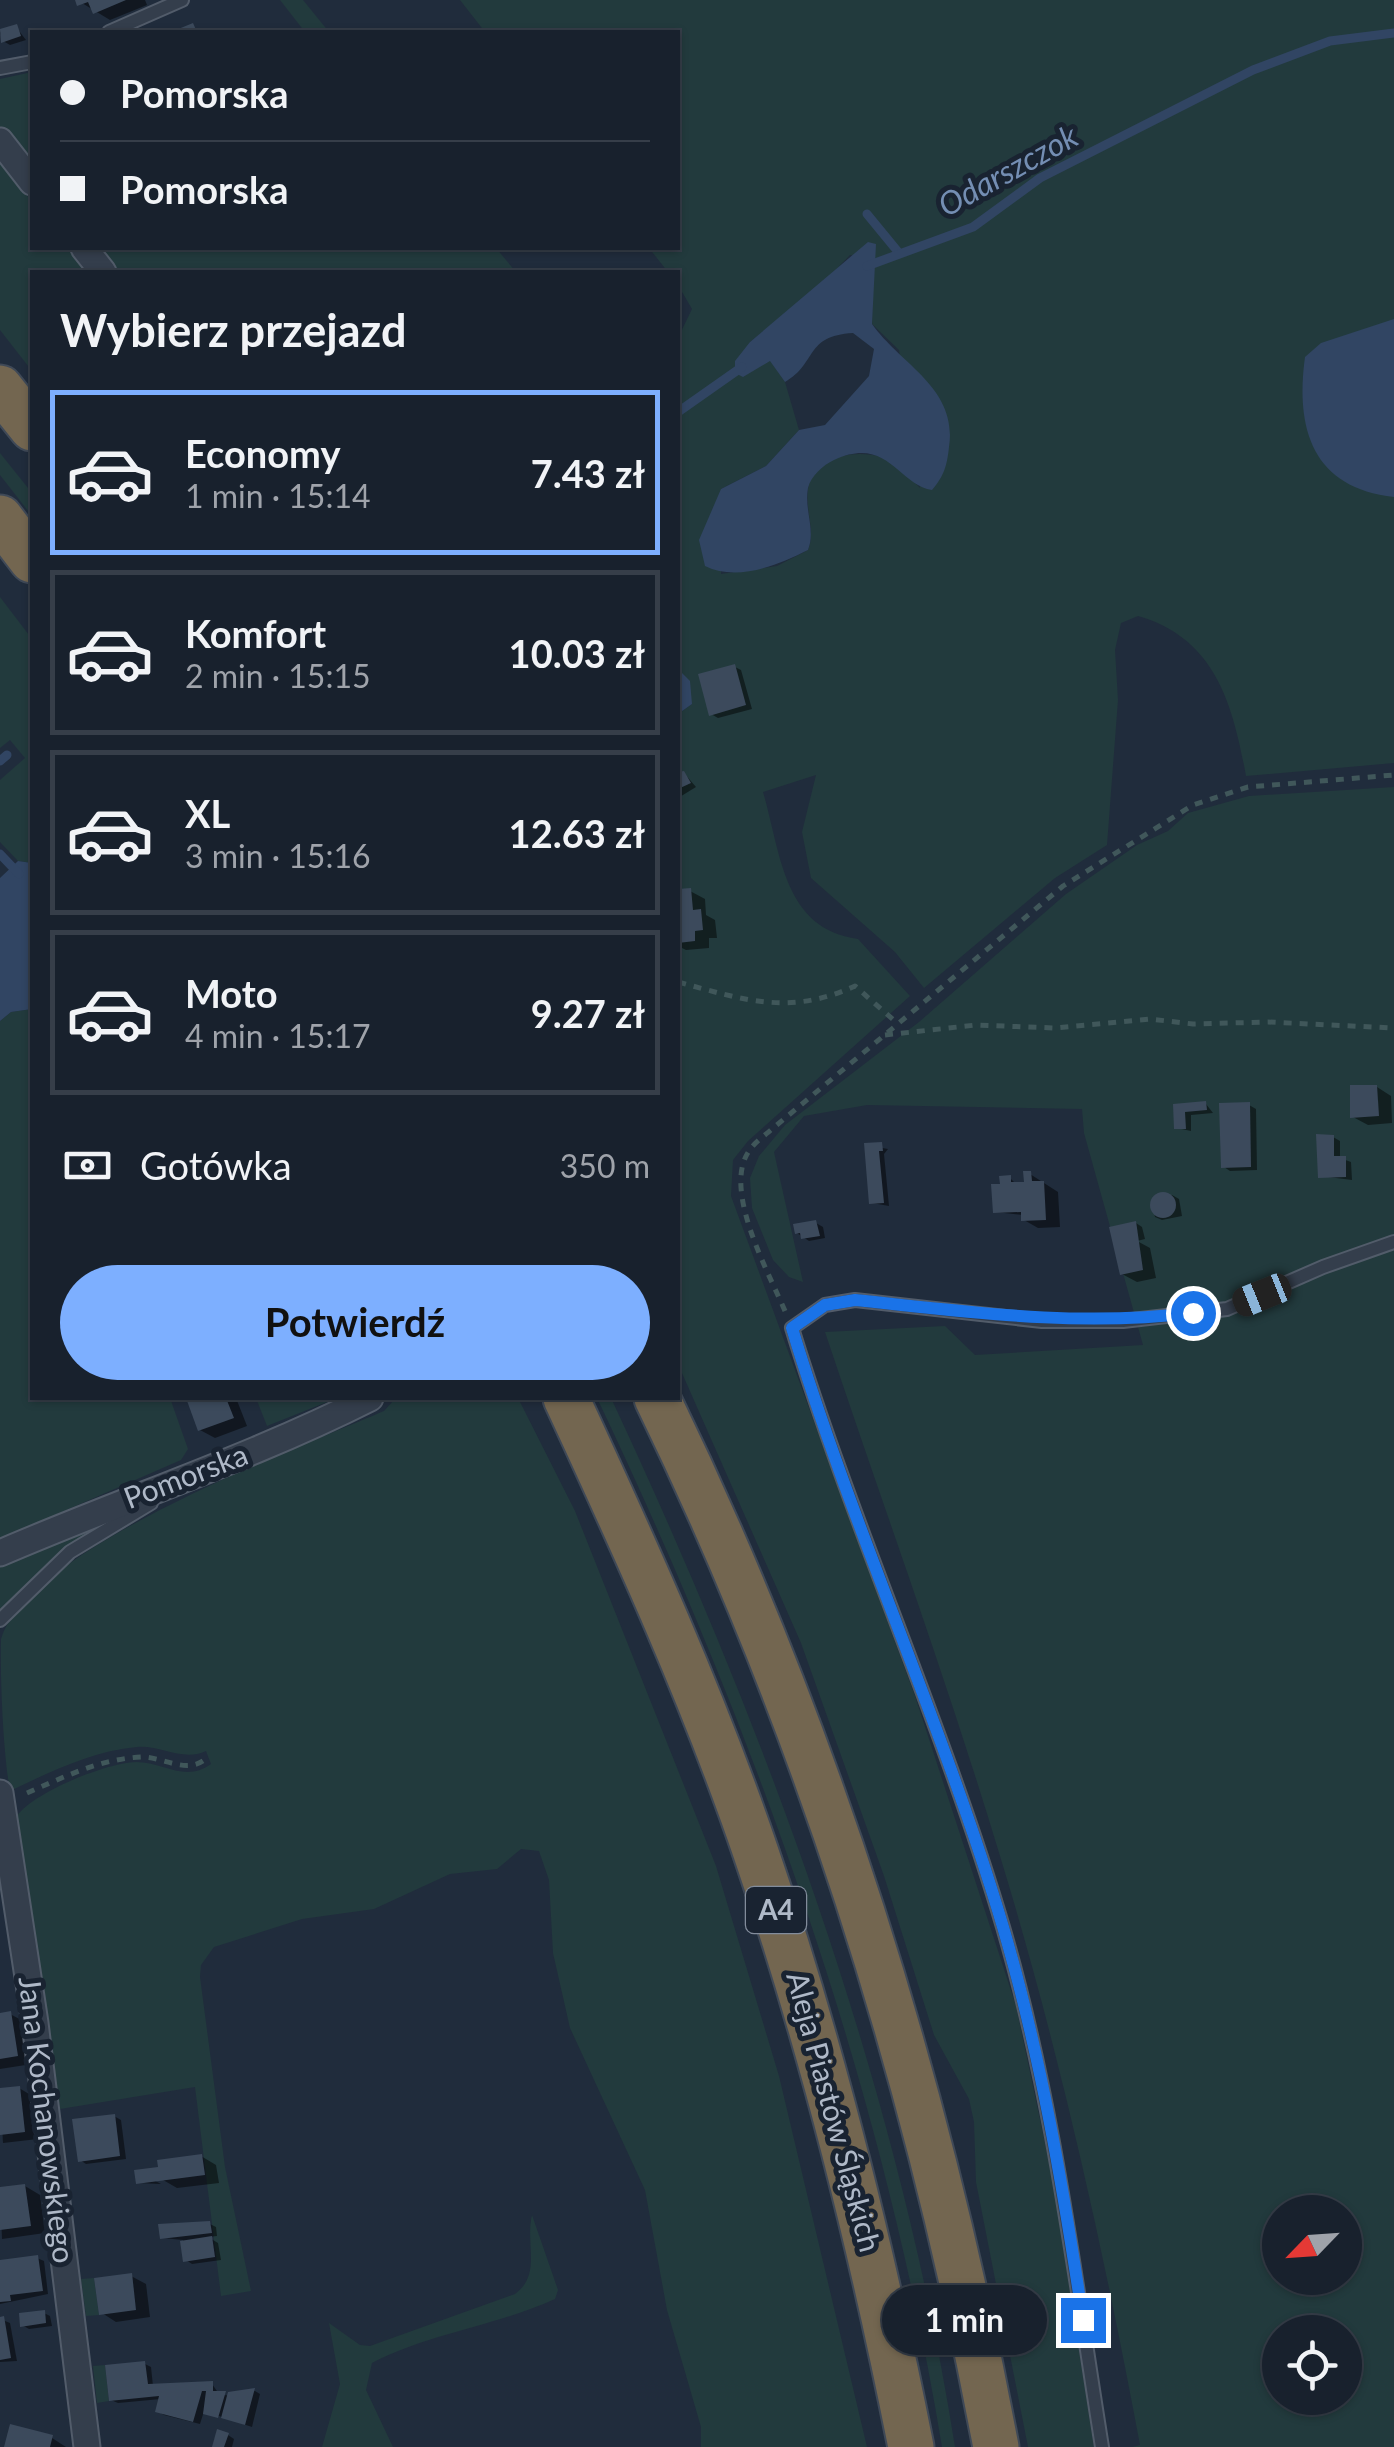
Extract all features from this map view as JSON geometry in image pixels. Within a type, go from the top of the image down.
[{"type":"highway","points":[[0,388],[30,426]]},
{"type":"highway","points":[[0,518],[30,557]]},
{"type":"highway","name":"Aleja Piastów Śląskich","points":[[567,1400],[688,1674],[786,1940],[872,2248],[911,2447]]},
{"type":"highway","points":[[658,1400],[760,1635],[838,1838],[878,1964],[948,2223],[996,2447]]},
{"type":"street","points":[[0,141],[30,179]]},
{"type":"street","points":[[86,250],[101,270]]},
{"type":"street","name":"Pomorska","points":[[0,1552],[365,1400]]},
{"type":"street","name":"Jana Kochanowskiego","points":[[1,1799],[36,2023],[87,2447]]},
{"type":"lane","points":[[114,30],[182,0]]},
{"type":"lane","points":[[0,68],[30,62]]},
{"type":"lane","points":[[1102,2447],[1062,2180],[1038,2061],[1002,1926],[925,1692],[792,1328],[825,1305],[855,1300],[1042,1321],[1124,1321],[1227,1309],[1323,1266],[1394,1242]]},
{"type":"lane","points":[[0,1620],[70,1552],[212,1467]]},
{"type":"path","points":[[792,1328],[745,1216],[741,1183],[746,1154],[882,1035],[1063,886],[1193,805],[1248,787],[1394,775]]},
{"type":"path","points":[[680,982],[786,1006],[825,1000],[856,986],[897,1023]]},
{"type":"path","points":[[882,1035],[976,1024],[1055,1028],[1150,1019],[1193,1024],[1268,1022],[1394,1028]]},
{"type":"path","points":[[1,1799],[107,1762],[144,1757],[188,1767],[199,1765],[208,1757]]},
{"type":"green space","points":[[280,0],[303,0],[327,30],[303,30]]},
{"type":"green space","points":[[460,0],[1394,0],[1394,763],[1246,776],[1226,700],[1203,657],[1164,626],[1138,616],[1121,623],[1115,650],[1118,700],[1107,845],[1055,878],[924,988],[895,952],[811,878],[802,832],[816,775],[763,792],[781,863],[800,904],[814,920],[833,932],[858,939],[910,996],[748,1141],[733,1160],[731,1196],[915,1696],[1016,2006],[1053,2181],[1094,2447],[1028,2447],[976,2182],[974,2122],[969,2099],[934,2035],[884,1876],[801,1643],[680,1369],[680,713],[692,704],[680,674],[680,334],[692,309],[680,288],[680,270],[666,270],[651,250],[680,250],[680,30],[483,30]],"holes":[[[850,255],[873,261],[872,324],[899,350],[920,488],[888,459],[860,454],[832,459],[821,466],[808,489],[808,550],[777,566],[721,574],[721,489],[766,466],[799,430],[785,382],[770,360],[743,376],[750,342],[822,284]]]},
{"type":"green space","points":[[30,72],[30,165],[0,127],[0,79]]},
{"type":"green space","points":[[0,162],[30,200],[30,250],[72,250],[88,270],[30,270],[30,368],[0,330]]},
{"type":"green space","points":[[98,250],[498,250],[514,270],[114,270]]},
{"type":"green space","points":[[0,453],[30,490],[30,513],[0,475]]},
{"type":"green space","points":[[0,597],[30,636],[30,863],[18,861],[0,842],[0,780],[25,758],[10,740],[0,748]]},
{"type":"green space","points":[[1394,787],[1394,2447],[1132,2447],[1140,2445],[1111,2297],[1042,2002],[958,1724],[825,1332],[945,1326],[975,1355],[1143,1345],[1084,1133],[1082,1109],[867,1105],[804,1116],[774,1152],[803,1282],[789,1277],[773,1260],[752,1208],[750,1178],[759,1156],[785,1125],[919,1022],[1066,894],[1137,845],[1168,831],[1188,813],[1249,796]]},
{"type":"green space","points":[[30,1009],[30,1400],[171,1400],[188,1449],[181,1460],[0,1539],[0,1021],[11,1012]]},
{"type":"green space","points":[[257,1400],[332,1400],[267,1426]]},
{"type":"green space","points":[[394,1400],[519,1400],[575,1511],[716,1866],[779,2076],[867,2447],[701,2447],[701,2427],[667,2310],[645,2190],[570,2028],[553,1953],[549,1880],[539,1851],[521,1849],[497,1869],[450,1874],[374,1909],[302,1919],[214,1947],[201,1965],[225,2167],[251,2291],[221,2296],[195,2087],[60,2109],[17,1816],[54,1789],[107,1767],[136,1762],[192,1772],[211,1764],[206,1751],[189,1755],[155,1748],[120,1749],[56,1770],[10,1791],[2,1715],[1,1639],[22,1605],[60,1570],[111,1537],[232,1475],[384,1411]]},
{"type":"green space","points":[[598,1400],[612,1400],[668,1523],[773,1780],[820,1910],[899,2176],[930,2311],[955,2447],[942,2447],[885,2176],[806,1910],[760,1780],[655,1523]]},
{"type":"green space","points":[[88,1525],[90,1535],[68,1548],[0,1612],[0,1557]]},
{"type":"green space","points":[[532,2215],[558,2290],[555,2299],[417,2344],[372,2363],[366,2390],[393,2447],[322,2447],[340,2384],[329,2323],[360,2345],[370,2346],[515,2294],[530,2268]]},
{"type":"green space","points":[[94,2278],[99,2315],[86,2316],[81,2279]]},
{"type":"green space","points":[[105,2365],[109,2401],[97,2403],[93,2366]]},
{"type":"water","points":[[868,242],[876,244],[872,324],[925,379],[945,409],[949,447],[942,475],[932,490],[867,453],[834,460],[818,471],[808,488],[808,550],[771,566],[744,572],[717,571],[705,566],[699,540],[721,489],[766,466],[799,430],[825,425],[869,376],[874,349],[853,333],[826,339],[785,382],[770,361],[743,377],[735,373],[735,361],[750,342]]},
{"type":"water","points":[[1394,319],[1394,497],[1345,482],[1328,468],[1307,431],[1303,384],[1305,357],[1321,343]]},
{"type":"water","points":[[680,671],[690,681],[692,704],[680,713]]},
{"type":"water","points":[[18,861],[30,863],[30,1009],[11,1012],[0,1021],[0,878]]},
{"type":"building","points":[[75,0],[126,0],[93,14],[88,2],[77,6]]},
{"type":"building","points":[[193,23],[196,30],[176,30]]},
{"type":"building","points":[[17,24],[21,36],[1,43],[0,29]]},
{"type":"building","points":[[735,664],[746,705],[709,716],[698,674]]},
{"type":"building","points":[[684,771],[691,783],[680,788],[680,772]]},
{"type":"building","points":[[691,888],[693,910],[701,909],[703,930],[695,931],[695,941],[680,943],[680,889]]},
{"type":"building","points":[[1350,1085],[1377,1085],[1379,1116],[1350,1118]]},
{"type":"building","points":[[1206,1101],[1207,1110],[1185,1112],[1186,1129],[1174,1129],[1173,1104]]},
{"type":"building","points":[[1250,1102],[1251,1167],[1221,1168],[1219,1103]]},
{"type":"building","points":[[1316,1134],[1334,1135],[1334,1156],[1346,1156],[1346,1177],[1318,1178]]},
{"type":"building","points":[[882,1142],[883,1151],[879,1151],[884,1203],[869,1204],[864,1143]]},
{"type":"building","points":[[1023,1171],[1031,1171],[1032,1181],[1044,1181],[1046,1220],[1021,1221],[1021,1212],[993,1213],[991,1184],[1000,1184],[999,1176],[1011,1175],[1011,1182],[1024,1182]]},
{"type":"building","points":[[1163,1192],[1172,1196],[1176,1205],[1172,1214],[1163,1218],[1154,1214],[1150,1205],[1154,1196]]},
{"type":"building","points":[[816,1220],[820,1236],[801,1239],[800,1233],[795,1234],[793,1224]]},
{"type":"building","points":[[1136,1221],[1143,1270],[1120,1275],[1109,1227]]},
{"type":"building","points":[[187,1400],[227,1400],[234,1418],[198,1431]]},
{"type":"building","points":[[11,2011],[18,2056],[0,2059],[0,2013]]},
{"type":"building","points":[[20,2086],[25,2132],[0,2135],[0,2088]]},
{"type":"building","points":[[115,2114],[120,2156],[78,2162],[72,2119]]},
{"type":"building","points":[[202,2154],[205,2175],[136,2184],[134,2170],[158,2167],[157,2160]]},
{"type":"building","points":[[25,2184],[31,2226],[0,2230],[0,2187]]},
{"type":"building","points":[[210,2221],[212,2233],[160,2239],[158,2224]]},
{"type":"building","points":[[212,2236],[215,2257],[183,2262],[180,2241]]},
{"type":"building","points":[[38,2255],[43,2291],[10,2295],[11,2301],[0,2302],[0,2260]]},
{"type":"building","points":[[132,2273],[136,2310],[99,2315],[94,2278]]},
{"type":"building","points":[[45,2310],[46,2323],[20,2327],[19,2313]]},
{"type":"building","points":[[4,2316],[11,2358],[0,2360],[0,2317]]},
{"type":"building","points":[[145,2361],[148,2384],[213,2381],[213,2391],[226,2391],[218,2418],[203,2414],[206,2391],[202,2391],[193,2422],[155,2412],[159,2396],[109,2401],[105,2365]]},
{"type":"building","points":[[255,2388],[245,2425],[221,2418],[228,2392]]},
{"type":"building","points":[[10,2424],[53,2435],[50,2447],[4,2447]]},
{"type":"building","points":[[217,2429],[229,2433],[224,2447],[212,2447]]},
{"type":"waterway","name":"Odarszczok","points":[[867,266],[973,227],[1040,178],[1253,70],[1330,41],[1394,33]]},
{"type":"waterway","points":[[867,214],[899,253]]},
{"type":"waterway","name":"Odarszczok","points":[[680,411],[742,367]]},
{"type":"waterway","name":"Odarszczok","points":[[0,761],[7,755]]},
{"type":"waterway","name":"Odarszczok","points":[[0,854],[19,874]]},
{"type":"route","points":[[1083,2320],[1062,2180],[1038,2061],[1002,1926],[925,1692],[806,1376],[792,1328],[800,1318],[825,1305],[855,1300],[1042,1321],[1124,1321],[1193,1313]]}]
